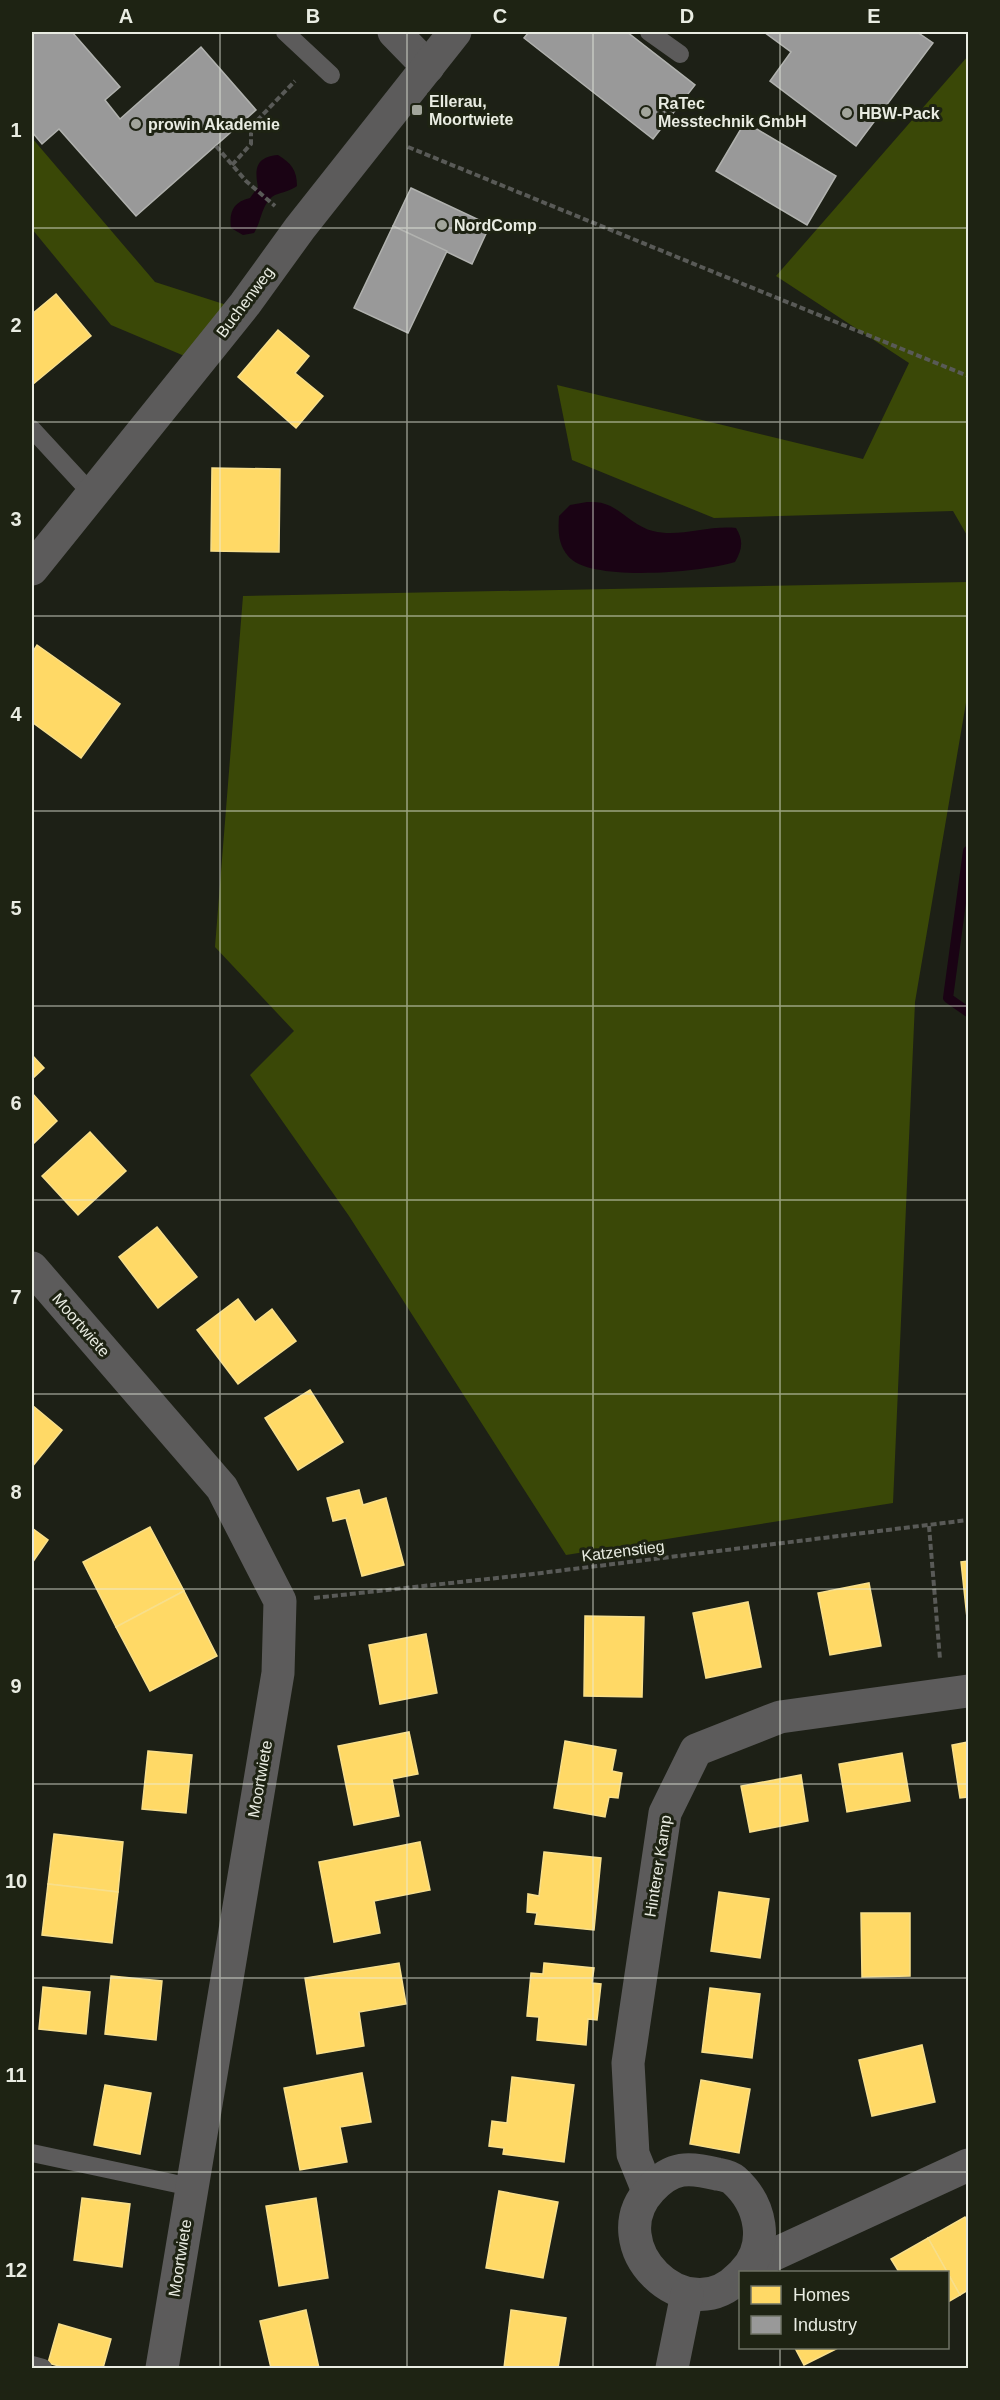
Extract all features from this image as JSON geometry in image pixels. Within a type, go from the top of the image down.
[{"type":"street","points":[[394,32],[428,67]]},
{"type":"street","name":"Buchenweg","points":[[32,569],[245,304],[300,228],[455,32]]},
{"type":"street","name":"Moortwiete","points":[[37,1289],[222,1488],[280,1601],[278,1673],[162,2368]]},
{"type":"street","name":"Hinterer Kamp","points":[[648,2191],[633,2154],[628,2063],[665,1813],[696,1750],[780,1717],[956,1694]]},
{"type":"street","points":[[745,2271],[969,2165]]},
{"type":"street","points":[[739,2278],[733,2284],[708,2294],[687,2294],[667,2286],[644,2264],[635,2238],[638,2212],[648,2191],[665,2174],[694,2168],[732,2178],[756,2205],[761,2234],[745,2271]]},
{"type":"street","points":[[672,2368],[687,2294]]},
{"type":"lane","points":[[285,32],[331,75]]},
{"type":"lane","points":[[649,32],[680,54]]},
{"type":"lane","points":[[32,429],[92,494]]},
{"type":"lane","points":[[32,2153],[191,2187]]},
{"type":"lane","points":[[32,2366],[43,2368]]},
{"type":"path","points":[[232,165],[251,144],[251,128],[295,81]]},
{"type":"path","points":[[375,134],[969,376]]},
{"type":"path","points":[[216,146],[246,181],[300,228]]},
{"type":"path","name":"Katzenstieg","points":[[280,1601],[544,1572],[969,1520]]},
{"type":"path","points":[[929,1526],[956,1694]]},
{"type":"green space","points":[[968,56],[968,537],[953,511],[714,518],[572,460],[557,385],[863,459],[909,363],[776,276]]},
{"type":"green space","points":[[32,138],[155,282],[236,308],[194,360],[111,325],[32,229]]},
{"type":"green space","points":[[968,582],[968,691],[915,1002],[893,1503],[566,1555],[349,1216],[250,1075],[294,1031],[215,947],[243,596]]},
{"type":"shaded area","points":[[278,155],[292,168],[297,186],[270,198],[254,233],[243,235],[231,228],[233,208],[250,198],[258,187],[256,174],[261,161]]},
{"type":"shaded area","points":[[587,502],[610,506],[640,526],[663,533],[736,528],[741,541],[739,553],[735,562],[674,572],[598,570],[580,564],[568,556],[562,547],[559,516],[570,505]]},
{"type":"building: Homes","points":[[56,294],[91,336],[32,385],[32,314]]},
{"type":"building: Homes","points":[[278,330],[309,356],[295,373],[323,396],[296,428],[238,377]]},
{"type":"building: Homes","points":[[212,468],[280,469],[279,552],[211,551]]},
{"type":"building: Homes","points":[[37,645],[120,704],[81,758],[32,722],[32,653]]},
{"type":"building: Homes","points":[[32,1055],[44,1068],[32,1079]]},
{"type":"building: Homes","points":[[32,1093],[57,1121],[32,1145]]},
{"type":"building: Homes","points":[[90,1132],[126,1171],[78,1215],[42,1176]]},
{"type":"building: Homes","points":[[157,1227],[197,1277],[158,1308],[119,1257]]},
{"type":"building: Homes","points":[[238,1299],[255,1322],[272,1309],[296,1341],[238,1384],[197,1330]]},
{"type":"building: Homes","points":[[310,1390],[343,1442],[298,1470],[265,1418]]},
{"type":"building: Homes","points":[[32,1405],[62,1430],[32,1467]]},
{"type":"building: Homes","points":[[359,1490],[363,1505],[386,1498],[404,1565],[362,1576],[346,1518],[333,1521],[327,1498]]},
{"type":"building: Homes","points":[[150,1527],[184,1591],[116,1627],[83,1562]]},
{"type":"building: Homes","points":[[32,1528],[48,1540],[32,1563]]},
{"type":"building: Homes","points":[[968,1561],[968,1627],[961,1562]]},
{"type":"building: Homes","points":[[869,1583],[881,1646],[830,1655],[818,1593]]},
{"type":"building: Homes","points":[[184,1591],[217,1656],[150,1691],[116,1627]]},
{"type":"building: Homes","points":[[748,1602],[761,1667],[706,1678],[693,1613]]},
{"type":"building: Homes","points":[[585,1616],[644,1617],[642,1697],[584,1696]]},
{"type":"building: Homes","points":[[426,1634],[437,1693],[380,1704],[369,1645]]},
{"type":"building: Homes","points":[[409,1732],[418,1774],[392,1779],[399,1816],[354,1825],[338,1746]]},
{"type":"building: Homes","points":[[565,1741],[616,1750],[612,1771],[622,1773],[618,1798],[609,1797],[605,1817],[554,1808]]},
{"type":"building: Homes","points":[[968,1742],[968,1797],[960,1798],[952,1745]]},
{"type":"building: Homes","points":[[148,1751],[192,1755],[186,1813],[142,1809]]},
{"type":"building: Homes","points":[[902,1753],[910,1801],[847,1812],[839,1764]]},
{"type":"building: Homes","points":[[801,1775],[808,1821],[750,1832],[741,1786]]},
{"type":"building: Homes","points":[[54,1834],[123,1842],[118,1892],[48,1884]]},
{"type":"building: Homes","points":[[420,1842],[430,1890],[374,1901],[380,1933],[334,1942],[319,1862]]},
{"type":"building: Homes","points":[[544,1852],[601,1858],[594,1930],[535,1924],[537,1913],[527,1912],[528,1894],[539,1896]]},
{"type":"building: Homes","points":[[48,1884],[118,1892],[112,1943],[42,1935]]},
{"type":"building: Homes","points":[[719,1892],[769,1899],[760,1958],[711,1951]]},
{"type":"building: Homes","points":[[861,1913],[910,1913],[910,1976],[862,1977]]},
{"type":"building: Homes","points":[[399,1963],[406,2004],[359,2012],[364,2046],[317,2054],[305,1978]]},
{"type":"building: Homes","points":[[544,1963],[594,1968],[592,1983],[601,1984],[597,2020],[588,2019],[586,2045],[537,2040],[539,2017],[527,2016],[531,1973],[543,1974]]},
{"type":"building: Homes","points":[[111,1976],[162,1981],[156,2040],[105,2034]]},
{"type":"building: Homes","points":[[43,1987],[90,1992],[86,2034],[39,2029]]},
{"type":"building: Homes","points":[[710,1988],[760,1994],[752,2058],[702,2052]]},
{"type":"building: Homes","points":[[922,2045],[935,2102],[872,2116],[859,2060]]},
{"type":"building: Homes","points":[[362,2073],[371,2122],[340,2127],[347,2162],[300,2170],[284,2088]]},
{"type":"building: Homes","points":[[512,2077],[574,2085],[564,2162],[503,2154],[504,2148],[489,2146],[492,2121],[507,2123]]},
{"type":"building: Homes","points":[[701,2080],[750,2089],[739,2153],[690,2144]]},
{"type":"building: Homes","points":[[105,2085],[151,2093],[140,2154],[94,2145]]},
{"type":"building: Homes","points":[[499,2191],[558,2202],[543,2278],[486,2268]]},
{"type":"building: Homes","points":[[82,2198],[130,2204],[122,2267],[74,2260]]},
{"type":"building: Homes","points":[[316,2198],[328,2278],[279,2286],[266,2206]]},
{"type":"building: Homes","points":[[965,2217],[968,2223],[968,2290],[960,2295],[949,2275],[949,2271],[947,2271],[928,2238]]},
{"type":"building: Homes","points":[[928,2238],[946,2271],[898,2271],[891,2259]]},
{"type":"building: Homes","points":[[949,2276],[960,2295],[949,2301]]},
{"type":"building: Homes","points":[[306,2310],[319,2368],[271,2368],[260,2321]]},
{"type":"building: Homes","points":[[511,2310],[566,2318],[558,2368],[504,2368]]},
{"type":"building: Homes","points":[[59,2324],[111,2339],[103,2368],[66,2368],[48,2363]]},
{"type":"building: Homes","points":[[796,2349],[836,2349],[804,2365]]},
{"type":"building: Industry","name":"prowin Akademie","points":[[32,32],[72,32],[120,87],[105,100],[120,119],[201,47],[256,110],[136,216],[59,129],[42,144],[32,132]]},
{"type":"building: Industry","name":"RaTec Messtechnik GmbH","points":[[529,32],[627,32],[695,85],[653,139],[524,38]]},
{"type":"building: Industry","name":"HBW-Pack","points":[[764,32],[917,32],[933,43],[856,146],[770,81],[791,52]]},
{"type":"building: Industry","points":[[745,122],[836,176],[807,225],[716,171]]},
{"type":"building: Industry","name":"NordComp","points":[[411,188],[490,225],[472,264],[393,226]]},
{"type":"building: Industry","points":[[393,226],[447,251],[408,333],[354,308]]},
{"type":"waterway","points":[[968,851],[948,998],[968,1012]]},
{"type":"place","name":"Ellerau, Moortwiete","points":[[417,110]]},
{"type":"place","name":"RaTec Messtechnik GmbH","points":[[646,112]]},
{"type":"place","name":"HBW-Pack","points":[[847,113]]},
{"type":"place","name":"prowin Akademie","points":[[136,124]]},
{"type":"place","name":"NordComp","points":[[442,225]]}]
